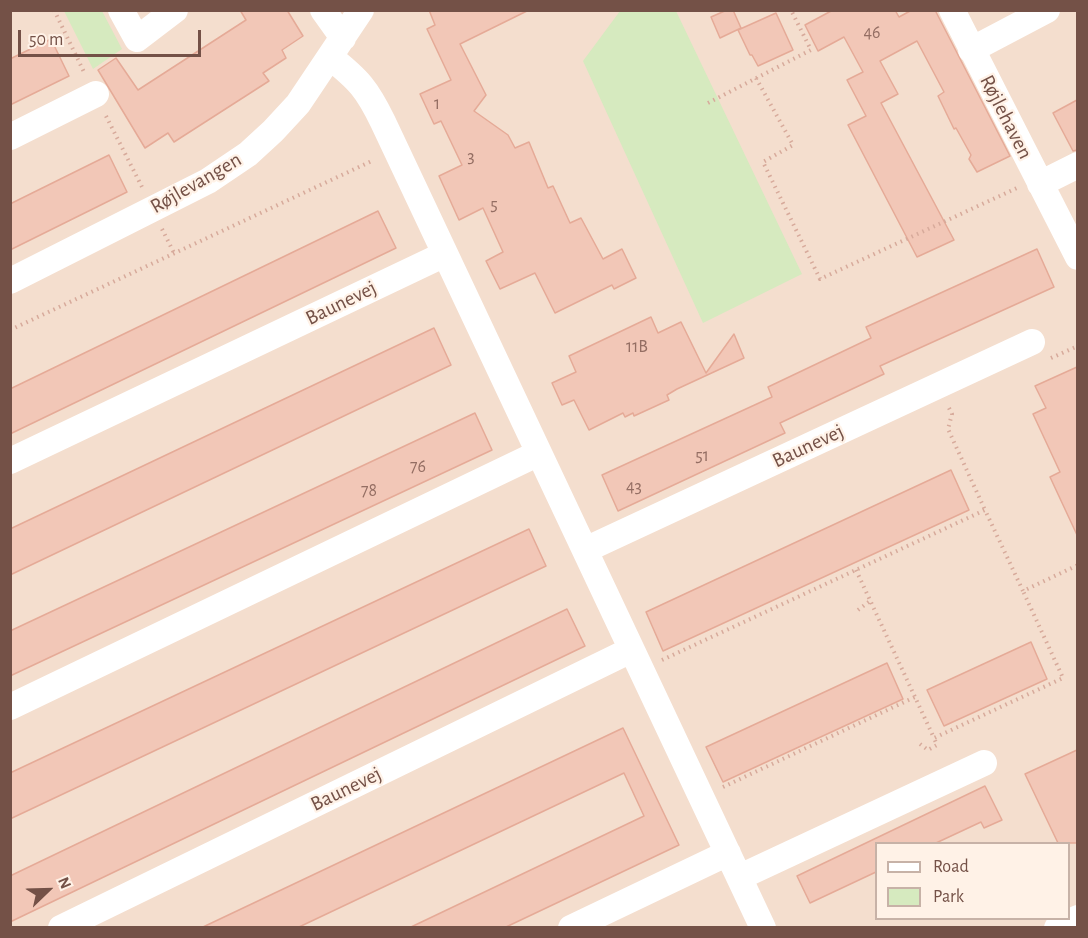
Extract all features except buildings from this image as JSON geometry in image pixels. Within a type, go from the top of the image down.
[{"type":"street","points":[[121,10],[137,39],[175,10]]},
{"type":"street","points":[[324,10],[336,47],[370,96],[763,927]]},
{"type":"street","name":"Røjlevangen","points":[[10,281],[208,181],[248,153],[298,104],[361,10]]},
{"type":"street","name":"Røjlehaven","points":[[952,10],[1077,257]]},
{"type":"street","name":"Røjlehaven","points":[[971,50],[1047,10]]},
{"type":"street","points":[[10,137],[96,94]]},
{"type":"street","name":"Røjlehaven","points":[[1039,181],[1077,165]]},
{"type":"street","name":"Baunevej","points":[[10,461],[445,254]]},
{"type":"street","name":"Baunevej","points":[[585,550],[1032,342]]},
{"type":"street","points":[[10,707],[539,453]]},
{"type":"street","name":"Baunevej","points":[[61,927],[636,660]]},
{"type":"street","points":[[740,877],[984,763]]},
{"type":"street","points":[[571,927],[728,853]]},
{"type":"path","points":[[54,10],[174,253]]},
{"type":"path","points":[[708,103],[811,50],[791,10]]},
{"type":"path","points":[[756,78],[793,145],[763,162],[820,279],[1039,181]]},
{"type":"path","points":[[10,330],[396,150]]},
{"type":"path","points":[[934,738],[1064,678],[948,429],[952,414],[938,386]]},
{"type":"path","points":[[636,660],[856,570],[985,510]]},
{"type":"path","points":[[1023,591],[1077,565]]},
{"type":"path","points":[[856,570],[937,745],[928,750],[920,744]]},
{"type":"path","points":[[858,610],[870,601]]},
{"type":"path","points":[[701,797],[915,697]]},
{"type":"shaded area","points":[[10,11],[1077,11],[1077,927],[11,927]]},
{"type":"green space","points":[[64,11],[102,11],[122,49],[93,69]]},
{"type":"green space","points":[[620,11],[676,11],[802,274],[703,323],[583,61]]}]
